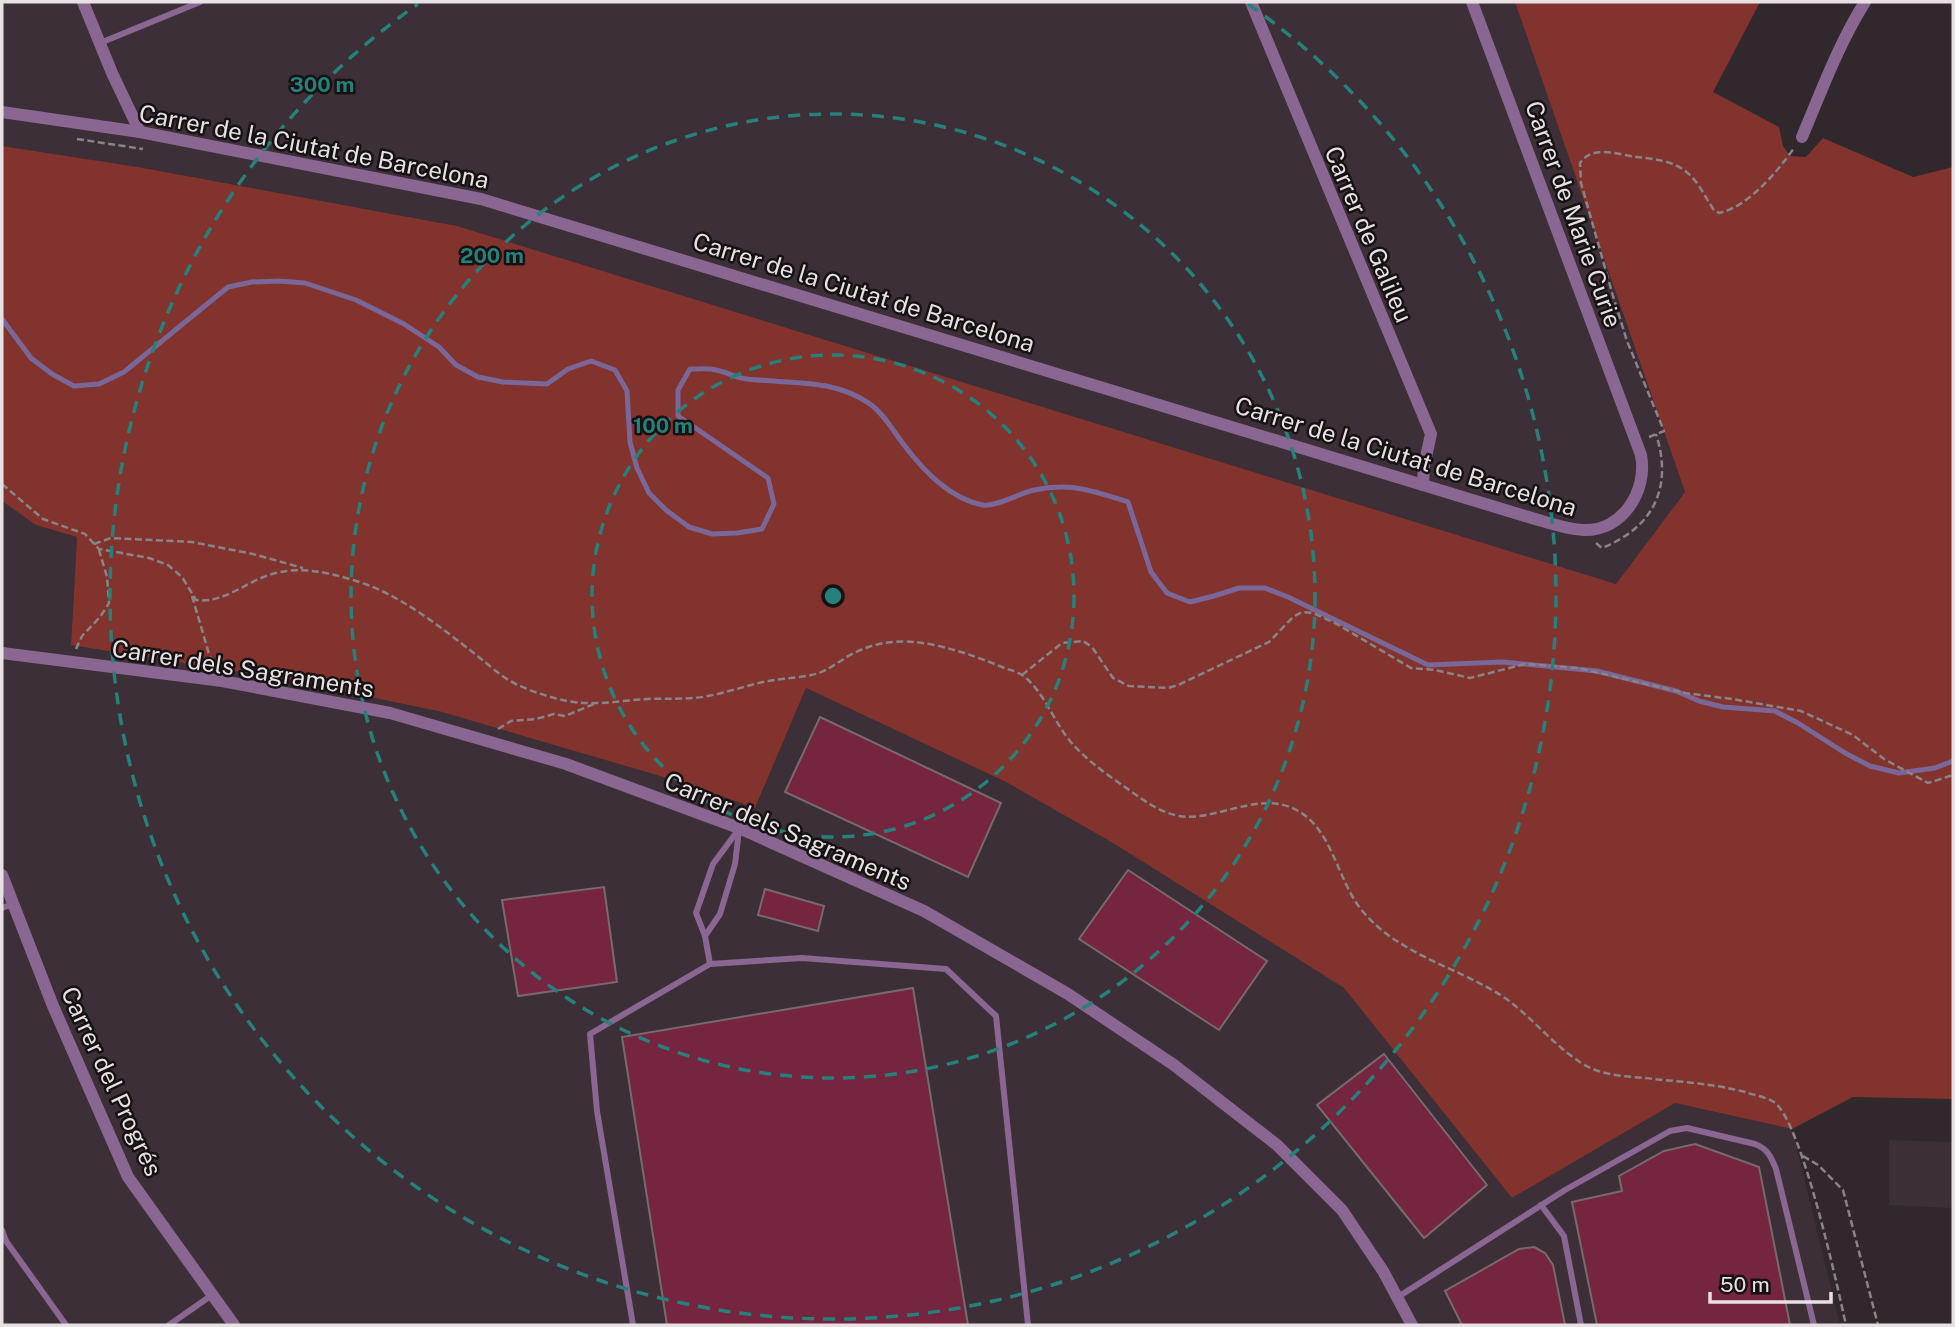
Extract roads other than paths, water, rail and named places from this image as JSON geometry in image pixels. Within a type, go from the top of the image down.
[{"type":"street","points":[[83,2],[140,132]]},
{"type":"street","name":"Carrer de Galileu","points":[[1251,2],[1431,433],[1423,485]]},
{"type":"street","name":"Carrer de Marie Curie","points":[[1472,2],[1636,442]]},
{"type":"street","points":[[1802,137],[1833,65],[1865,2]]},
{"type":"street","name":"Carrer de la Ciutat de Barcelona","points":[[2,112],[140,132],[492,202],[1569,528],[1593,530],[1613,522],[1634,501],[1640,487],[1642,471],[1636,442]]},
{"type":"street","name":"Carrer dels Sagraments","points":[[2,653],[217,680],[390,713],[566,764],[739,828],[924,911],[1068,994],[1174,1065],[1277,1145],[1342,1210],[1383,1270],[1412,1325]]},
{"type":"street","name":"Carrer del Progrés","points":[[2,875],[7,906],[128,1177],[234,1325]]},
{"type":"lane","points":[[100,43],[200,2]]},
{"type":"lane","points":[[710,964],[705,936],[696,914],[713,864],[739,828]]},
{"type":"lane","points":[[705,936],[720,914],[735,864],[739,828]]},
{"type":"lane","points":[[633,1325],[597,1111],[590,1034],[710,964],[802,958],[946,969],[996,1016],[1028,1325]]},
{"type":"lane","points":[[1398,1297],[1541,1205],[1670,1130],[1687,1128],[1763,1147],[1769,1152],[1776,1169],[1814,1325]]},
{"type":"lane","points":[[1541,1205],[1564,1236],[1581,1325]]},
{"type":"lane","points":[[2,1230],[6,1241],[66,1325]]},
{"type":"lane","points":[[169,1325],[212,1295]]},
{"type":"waterway","points":[[2,319],[31,358],[74,386],[99,384],[124,372],[228,287],[252,282],[305,283],[356,300],[404,324],[439,347],[456,365],[478,377],[503,382],[547,384],[568,369],[591,361],[615,370],[627,391],[630,442],[637,468],[649,493],[689,527],[712,534],[762,529],[774,504],[768,478],[678,416],[678,390],[690,369],[713,369],[747,379],[826,386],[856,396],[870,404],[929,474],[949,490],[971,502],[988,505],[1034,490],[1059,487],[1093,491],[1128,502],[1151,572],[1167,593],[1190,602],[1239,588],[1265,588],[1428,665],[1502,662],[1597,671],[1676,691],[1723,707],[1775,711],[1870,766],[1899,773],[1935,768],[1953,761]]}]
